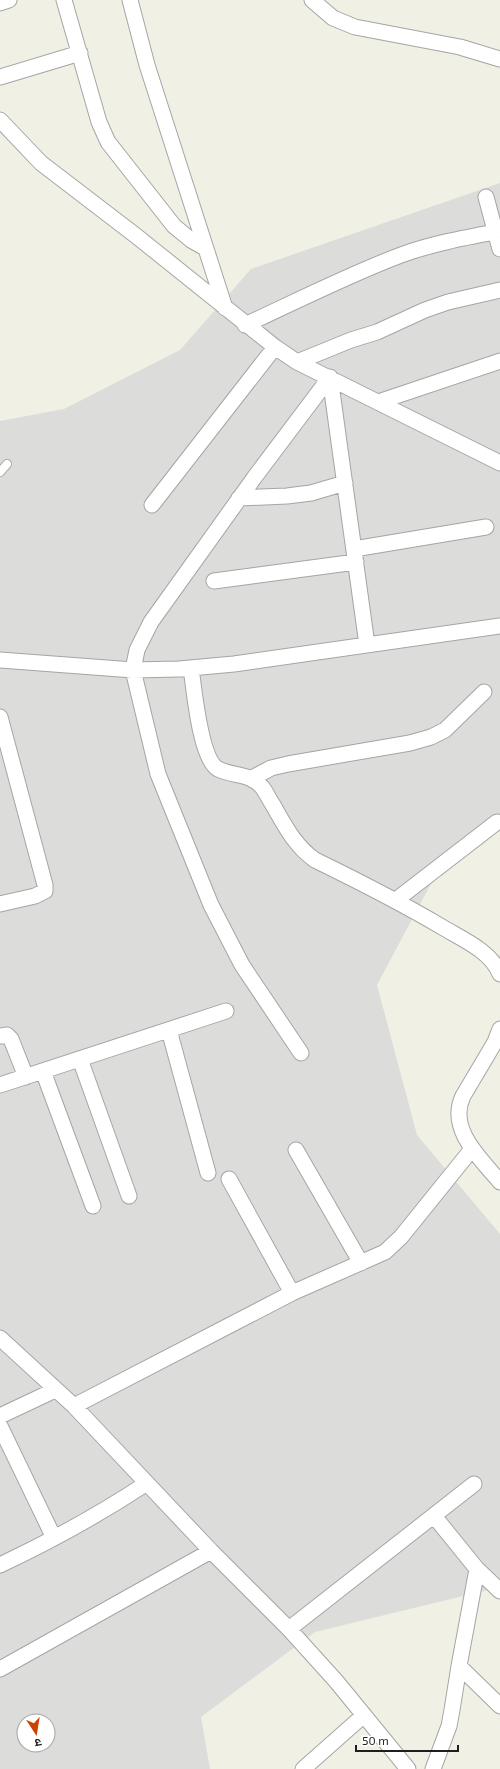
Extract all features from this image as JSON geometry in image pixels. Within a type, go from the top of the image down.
[{"type":"street","points":[[0,3],[9,0]]},
{"type":"street","points":[[64,0],[99,122],[108,142],[174,226],[190,240],[206,248]]},
{"type":"street","points":[[130,0],[147,65],[225,308]]},
{"type":"street","points":[[312,0],[333,18],[355,27],[460,47],[500,59]]},
{"type":"street","points":[[0,78],[80,53]]},
{"type":"street","points":[[0,120],[41,163],[135,234],[245,325],[275,347],[297,362],[330,377],[500,463]]},
{"type":"street","points":[[486,197],[500,249]]},
{"type":"street","points":[[245,325],[355,274],[401,255],[455,240],[495,232]]},
{"type":"street","points":[[297,362],[351,340],[377,332],[425,310],[448,302],[500,290]]},
{"type":"street","points":[[152,505],[275,347]]},
{"type":"street","points":[[378,402],[500,361]]},
{"type":"street","points":[[330,377],[367,645]]},
{"type":"street","points":[[301,1053],[242,965],[211,904],[158,774],[133,670],[137,650],[151,622],[239,498],[330,377]]},
{"type":"street","points":[[239,498],[287,496],[311,493],[345,483]]},
{"type":"street","points":[[214,581],[355,555],[486,527]]},
{"type":"street","points":[[0,660],[133,670],[191,668],[241,663],[500,626]]},
{"type":"street","points":[[191,668],[205,750],[210,763],[216,768],[225,772],[252,778],[262,788],[293,839],[303,852],[314,860],[396,900],[467,942],[487,956],[500,974]]},
{"type":"street","points":[[252,778],[271,768],[288,764],[410,743],[431,737],[445,730],[484,692]]},
{"type":"street","points":[[0,717],[45,885],[45,891],[35,896],[0,904]]},
{"type":"street","points":[[396,900],[497,822]]},
{"type":"street","points":[[0,1085],[226,1011]]},
{"type":"street","points":[[500,1029],[495,1042],[459,1104],[458,1116],[460,1127],[472,1149],[500,1182]]},
{"type":"street","points":[[169,1030],[208,1173]]},
{"type":"street","points":[[0,1036],[7,1035],[11,1038],[26,1077]]},
{"type":"street","points":[[80,1060],[129,1196]]},
{"type":"street","points":[[42,1072],[93,1206]]},
{"type":"street","points":[[74,1406],[292,1293],[385,1252],[395,1245],[472,1149]]},
{"type":"street","points":[[296,1150],[361,1263]]},
{"type":"street","points":[[229,1179],[292,1293]]},
{"type":"street","points":[[0,1338],[74,1406],[211,1551],[289,1629],[336,1680],[408,1769]]},
{"type":"street","points":[[0,1416],[55,1390]]},
{"type":"street","points":[[0,1426],[54,1538]]},
{"type":"street","points":[[0,1565],[102,1512],[147,1484]]},
{"type":"street","points":[[289,1629],[474,1484]]},
{"type":"street","points":[[434,1516],[477,1569],[500,1592]]},
{"type":"street","points":[[0,1669],[211,1551]]},
{"type":"street","points":[[433,1769],[449,1726],[477,1569]]},
{"type":"street","points":[[459,1666],[500,1706]]},
{"type":"street","points":[[303,1769],[364,1715]]},
{"type":"lane","points":[[0,472],[7,464]]},
{"type":"shaded area","points":[[500,183],[500,825],[443,861],[377,985],[417,1135],[500,1234],[500,1587],[315,1632],[201,1717],[210,1769],[0,1769],[0,421],[64,409],[180,350],[251,269]]}]
